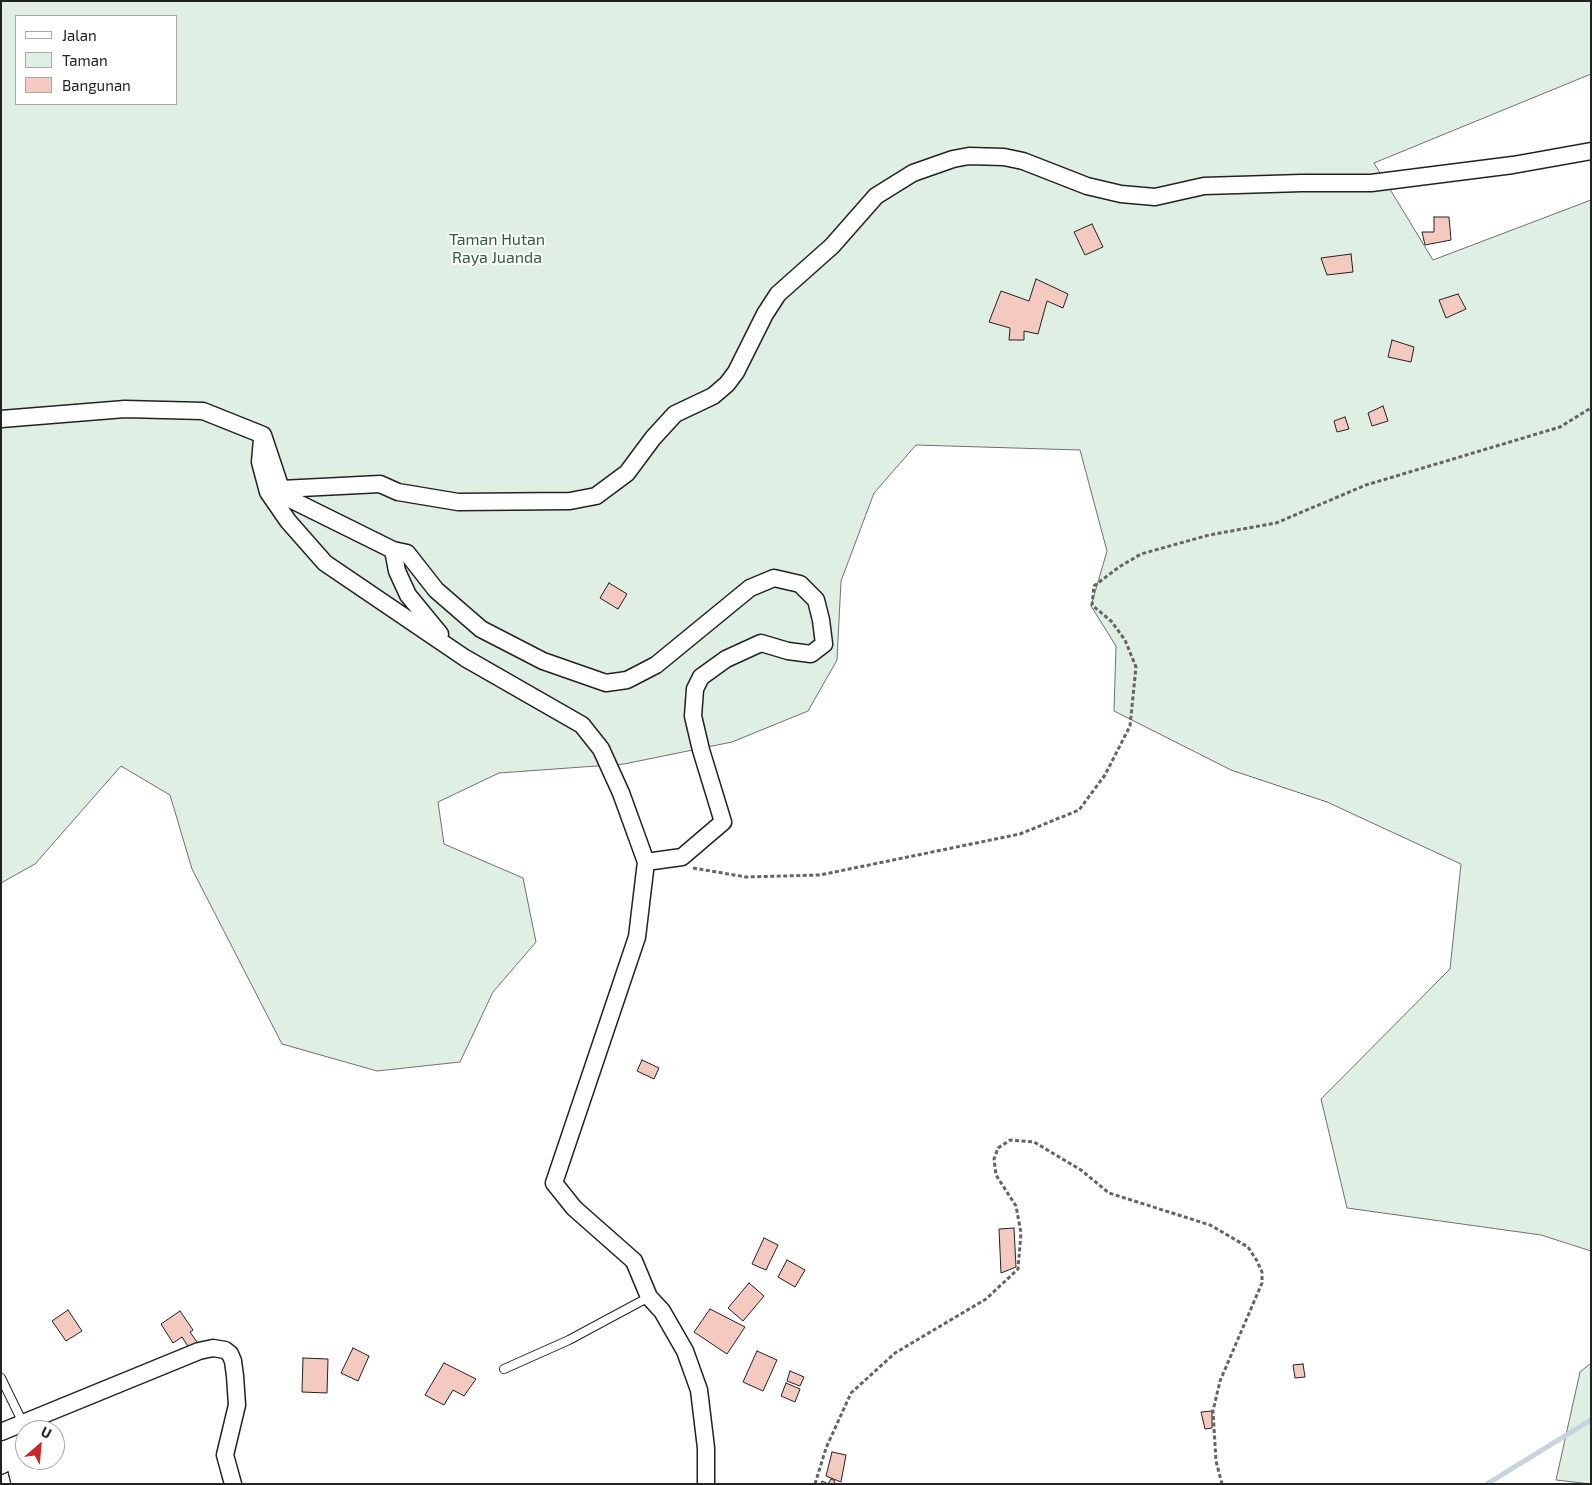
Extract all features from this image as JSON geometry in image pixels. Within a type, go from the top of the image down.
[{"type":"street","points":[[281,489],[380,484],[398,492],[458,502],[570,501],[596,496],[627,473],[652,438],[675,414],[713,396],[727,384],[736,372],[765,314],[778,294],[825,253],[876,196],[914,173],[953,159],[969,156],[1004,157],[1023,161],[1086,186],[1121,194],[1155,197],[1204,186],[1371,183],[1513,165],[1591,151]]},
{"type":"street","points":[[1,419],[125,409],[203,411],[262,435],[281,489],[290,499],[393,550],[407,553],[436,590],[481,630],[543,661],[606,683],[627,680],[656,665],[750,588],[774,578],[800,584],[816,600],[824,644],[811,654],[788,652],[761,643],[726,659],[701,677],[695,689],[693,716],[700,750],[723,822],[682,857],[646,862]]},
{"type":"street","points":[[262,435],[260,462],[268,492],[288,521],[325,563],[453,649],[582,725],[601,749],[621,793],[646,862],[637,937],[554,1183],[574,1208],[634,1261],[649,1297],[662,1311],[685,1350],[699,1390],[706,1448],[706,1484]]},
{"type":"street","points":[[393,550],[397,571],[408,595],[453,649]]},
{"type":"street","points":[[28,1420],[198,1350],[213,1348],[225,1350],[230,1354],[233,1362],[237,1405],[225,1456],[233,1484]]},
{"type":"street","points":[[1,1432],[15,1426]]},
{"type":"lane","points":[[504,1369],[569,1340],[649,1297]]},
{"type":"lane","points":[[1,1378],[22,1420]]},
{"type":"path","points":[[684,867],[746,877],[820,874],[1020,834],[1079,810],[1105,776],[1130,726],[1136,667],[1125,640],[1111,621],[1092,605],[1094,586],[1118,567],[1141,554],[1209,535],[1276,523],[1366,485],[1560,427],[1591,408]]},
{"type":"path","points":[[815,1484],[826,1448],[851,1393],[895,1353],[986,1298],[1018,1269],[1021,1233],[1016,1206],[996,1175],[994,1159],[998,1148],[1010,1140],[1034,1142],[1066,1159],[1109,1193],[1210,1225],[1248,1247],[1257,1261],[1262,1272],[1262,1283],[1220,1381],[1213,1411],[1216,1461],[1222,1484]]},
{"type":"green space","name":"Taman Hutan Raya Juanda","points":[[1,1],[1591,1],[1591,74],[1374,163],[1433,260],[1591,200],[1591,1251],[1541,1235],[1347,1208],[1321,1099],[1450,969],[1461,864],[1327,802],[1231,770],[1114,711],[1116,646],[1091,606],[1107,551],[1080,450],[916,445],[874,493],[841,581],[837,660],[808,711],[732,742],[624,764],[499,773],[438,802],[444,844],[523,878],[536,942],[493,992],[460,1062],[377,1071],[282,1044],[192,869],[170,795],[121,766],[35,864],[1,883]]},
{"type":"green space","points":[[1591,1363],[1591,1484],[1556,1480],[1580,1372]]},
{"type":"building","points":[[1434,217],[1449,217],[1451,240],[1425,245],[1422,232],[1434,232]]},
{"type":"building","points":[[1092,224],[1103,247],[1085,255],[1074,232]]},
{"type":"building","points":[[1351,254],[1353,272],[1327,275],[1321,258]]},
{"type":"building","points":[[1036,279],[1068,294],[1063,308],[1047,301],[1038,334],[1024,331],[1024,340],[1009,340],[1010,328],[989,322],[1001,291],[1029,301]]},
{"type":"building","points":[[1458,294],[1466,309],[1446,318],[1439,300]]},
{"type":"building","points":[[1392,340],[1414,347],[1411,362],[1388,357]]},
{"type":"building","points":[[1383,406],[1388,421],[1372,426],[1368,413]]},
{"type":"building","points":[[1345,417],[1349,429],[1337,432],[1334,421]]},
{"type":"building","points":[[609,583],[627,594],[618,609],[600,598]]},
{"type":"building","points":[[642,1060],[659,1068],[654,1079],[637,1071]]},
{"type":"building","points":[[1014,1228],[1016,1267],[1001,1273],[999,1229]]},
{"type":"building","points":[[764,1238],[778,1245],[766,1270],[752,1264]]},
{"type":"building","points":[[787,1260],[805,1270],[795,1287],[778,1277]]},
{"type":"building","points":[[749,1283],[764,1296],[743,1321],[728,1308]]},
{"type":"building","points":[[710,1309],[745,1327],[727,1354],[694,1332]]},
{"type":"building","points":[[68,1310],[82,1331],[66,1341],[52,1321]]},
{"type":"building","points":[[180,1311],[193,1330],[190,1332],[199,1345],[191,1351],[182,1337],[173,1343],[161,1324]]},
{"type":"building","points":[[353,1348],[369,1356],[358,1381],[341,1373]]},
{"type":"building","points":[[757,1351],[777,1360],[763,1391],[743,1382]]},
{"type":"building","points":[[303,1358],[328,1359],[327,1393],[302,1392]]},
{"type":"building","points":[[444,1363],[476,1379],[464,1396],[453,1390],[444,1405],[425,1395]]},
{"type":"building","points":[[1303,1364],[1305,1377],[1295,1378],[1293,1365]]},
{"type":"building","points":[[790,1371],[804,1377],[800,1386],[787,1381]]},
{"type":"building","points":[[786,1383],[800,1389],[795,1402],[781,1396]]},
{"type":"building","points":[[1212,1411],[1212,1428],[1205,1429],[1201,1412]]},
{"type":"building","points":[[832,1452],[846,1455],[841,1482],[826,1476]]},
{"type":"building","points":[[8,1472],[11,1484],[1,1484],[1,1475]]},
{"type":"building","points":[[8,1472],[11,1484],[1,1484],[1,1475]]},
{"type":"building","points":[[831,1479],[835,1481],[834,1484],[828,1484]]},
{"type":"waterway","points":[[1487,1484],[1591,1420]]}]
